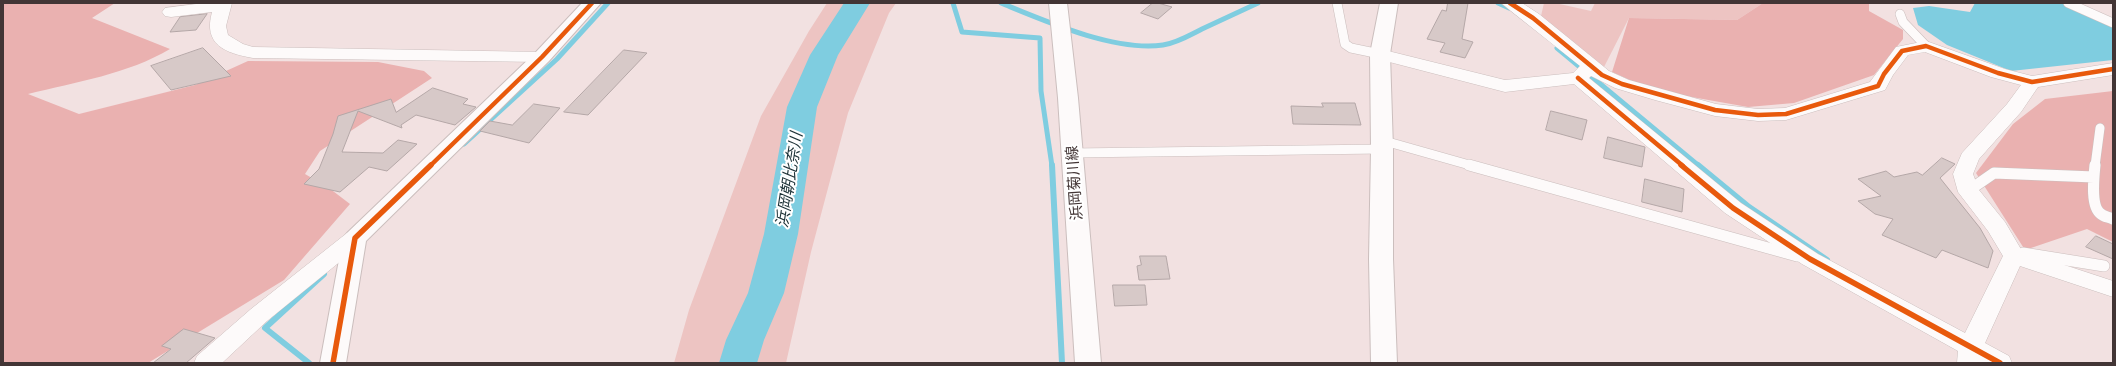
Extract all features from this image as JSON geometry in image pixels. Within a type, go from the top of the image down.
[{"type":"street","points":[[206,363],[259,315],[354,238],[542,57],[592,3]]},
{"type":"street","name":"浜岡菊川線","points":[[1058,3],[1072,153],[1088,363]]},
{"type":"street","points":[[1384,363],[1381,259],[1382,145],[1380,54],[1389,3]]},
{"type":"street","points":[[1510,3],[1533,18],[1584,72],[1734,208],[1810,260],[1970,354],[2000,363]]},
{"type":"street","points":[[171,12],[223,5],[217,26],[220,37],[235,48],[249,52],[268,54],[424,54],[542,57]]},
{"type":"street","points":[[1380,54],[1505,86],[1584,72],[1602,75],[1622,84],[1715,110],[1758,115],[1786,114],[1878,86],[1884,74],[1902,51],[1926,46],[1998,73],[2032,82],[2113,69]]},
{"type":"street","points":[[2032,82],[2014,108],[1969,157],[1963,174],[1968,191],[1996,228],[2013,254],[2113,289]]},
{"type":"street","points":[[333,362],[354,238]]},
{"type":"street","points":[[1970,354],[2013,254]]},
{"type":"lane","points":[[1337,3],[1345,44],[1351,48],[1380,54]]},
{"type":"lane","points":[[2068,3],[2113,22]]},
{"type":"lane","points":[[1900,14],[1903,22],[1926,46]]},
{"type":"lane","points":[[2100,128],[2094,177],[2094,204],[2099,213],[2113,219]]},
{"type":"lane","points":[[1072,153],[1382,145],[1810,260]]},
{"type":"lane","points":[[1968,191],[1994,173],[2094,177]]},
{"type":"lane","points":[[2013,254],[2104,266]]},
{"type":"shaded area","points":[[3,3],[115,3],[92,18],[170,49],[154,58],[119,71],[28,94],[79,114],[195,85],[248,61],[378,62],[424,71],[432,78],[320,151],[305,174],[329,188],[350,204],[284,280],[148,363],[3,363]]},
{"type":"shaded area","points":[[827,3],[896,3],[889,13],[848,113],[811,252],[786,363],[674,363],[689,310],[761,116],[809,31]]},
{"type":"shaded area","points":[[1544,3],[1555,3],[1591,11],[1595,3],[1763,3],[1737,20],[1629,18],[1604,67],[1541,16]]},
{"type":"shaded area","points":[[1763,3],[1869,3],[1869,11],[1903,30],[1903,39],[1874,75],[1794,103],[1748,107],[1652,90],[1612,72],[1629,18],[1737,20]]},
{"type":"shaded area","points":[[2113,91],[2113,242],[2087,229],[2025,250],[1976,173],[2013,124],[2045,99]]},
{"type":"water","points":[[1975,3],[2067,3],[2113,25],[2113,60],[2011,71],[1947,45],[1918,25],[1913,8],[1929,6],[1970,12]]},
{"type":"building","points":[[1153,3],[1172,7],[1158,19],[1141,13]]},
{"type":"building","points":[[1448,3],[1468,3],[1462,39],[1473,42],[1465,58],[1440,52],[1445,43],[1427,39],[1442,10],[1446,11]]},
{"type":"building","points":[[207,14],[196,30],[170,32],[180,17]]},
{"type":"building","points":[[203,48],[231,76],[171,90],[151,66]]},
{"type":"building","points":[[624,50],[647,53],[588,115],[564,112]]},
{"type":"building","points":[[433,88],[468,99],[463,104],[476,107],[455,125],[416,115],[401,125],[402,128],[358,111],[342,152],[383,153],[398,140],[417,144],[387,171],[369,167],[340,192],[304,184],[319,169],[333,134],[338,116],[391,99],[396,112]]},
{"type":"building","points":[[1322,103],[1355,103],[1361,125],[1293,124],[1291,106],[1323,107]]},
{"type":"building","points":[[534,104],[560,108],[529,143],[480,131],[490,121],[512,125]]},
{"type":"building","points":[[1551,111],[1587,120],[1582,140],[1546,130]]},
{"type":"building","points":[[1608,137],[1645,147],[1642,167],[1604,158]]},
{"type":"building","points":[[1942,158],[1955,164],[1940,178],[1980,228],[1993,251],[1988,268],[1942,250],[1936,258],[1882,235],[1893,219],[1875,214],[1858,201],[1881,196],[1858,179],[1886,171],[1894,177],[1917,172],[1922,175]]},
{"type":"building","points":[[1645,179],[1684,189],[1682,212],[1642,202]]},
{"type":"building","points":[[2096,236],[2113,244],[2113,259],[2086,247]]},
{"type":"building","points":[[1140,256],[1166,256],[1170,279],[1139,280],[1137,266],[1141,265]]},
{"type":"building","points":[[1113,285],[1145,285],[1147,305],[1115,306]]},
{"type":"building","points":[[184,329],[215,338],[186,363],[153,363],[171,349],[162,346]]},
{"type":"waterway","points":[[464,144],[557,59],[608,3]]},
{"type":"waterway","name":"浜岡朝比奈川","points":[[738,363],[745,340],[766,293],[781,234],[790,171],[802,107],[824,55],[857,3]]},
{"type":"waterway","points":[[953,3],[962,32],[1040,38],[1041,91],[1052,166]]},
{"type":"waterway","points":[[1001,3],[1059,26],[1102,40],[1144,46],[1163,45],[1178,41],[1258,3]]},
{"type":"waterway","points":[[1498,3],[1509,8]]},
{"type":"waterway","points":[[1557,48],[1699,166]]},
{"type":"waterway","points":[[1052,165],[1062,363]]},
{"type":"waterway","points":[[1698,165],[1749,207],[1827,260]]},
{"type":"waterway","points":[[309,363],[265,328],[324,274]]},
{"type":"cycle path","points":[[333,363],[355,238],[542,57],[592,3]]},
{"type":"cycle path","points":[[1510,3],[1533,18],[1602,75],[1622,84],[1715,110],[1758,115],[1786,114],[1878,86],[1884,74],[1902,51],[1926,46],[1998,73],[2032,82],[2113,69]]},
{"type":"cycle path","points":[[1578,78],[1733,208],[1810,259],[2000,363]]}]
